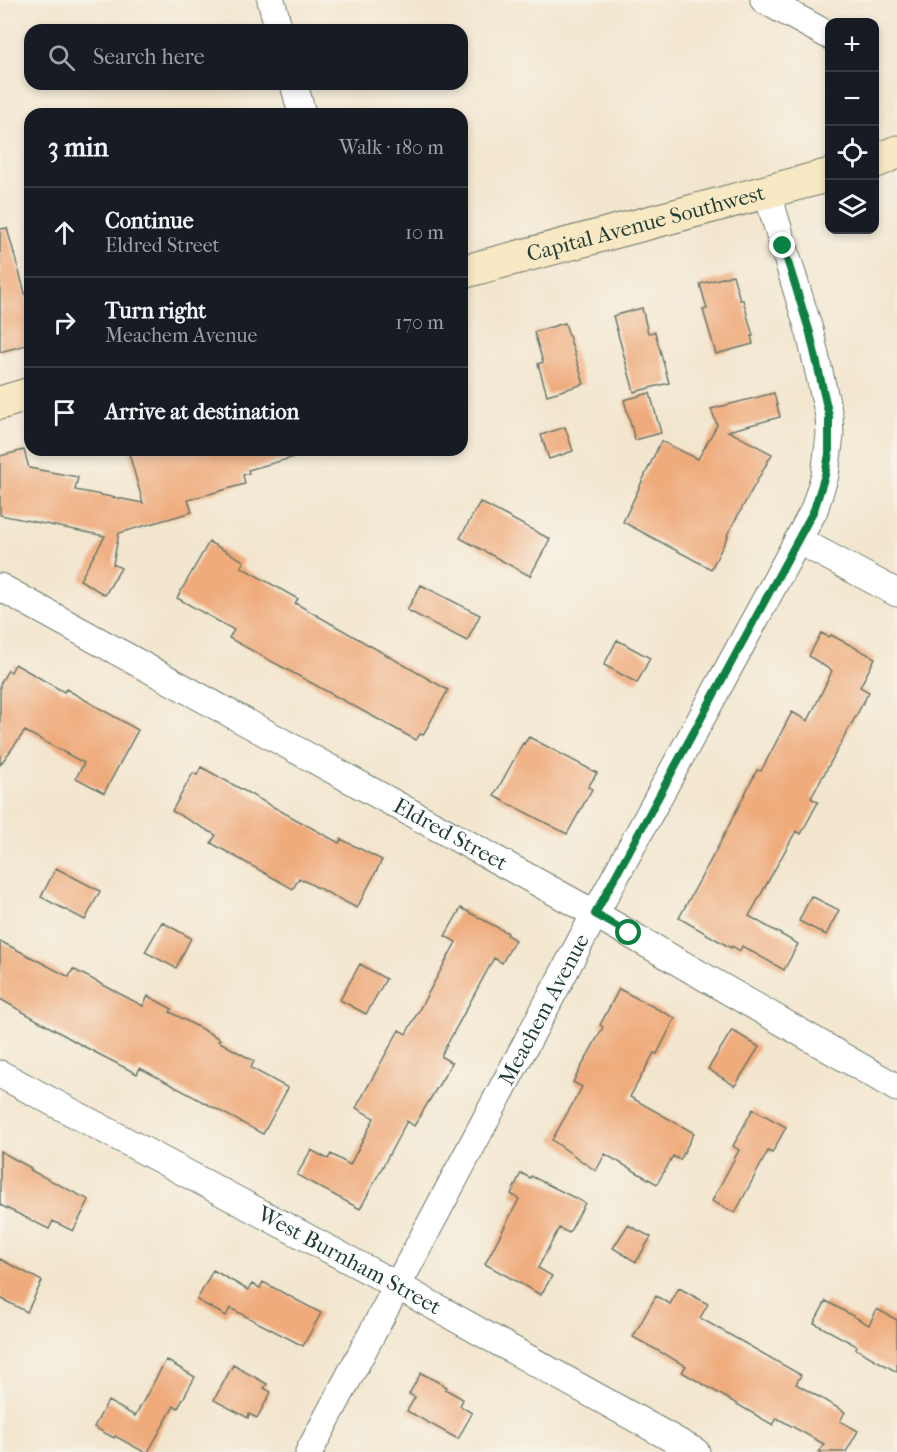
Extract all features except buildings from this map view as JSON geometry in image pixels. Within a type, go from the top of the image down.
[{"type":"main road","points":[[879,160],[897,152]]},
{"type":"main road","name":"Capital Avenue Southwest","points":[[468,270],[825,176]]},
{"type":"main road","points":[[0,403],[24,396]]},
{"type":"street","points":[[271,0],[277,24]]},
{"type":"street","points":[[764,0],[825,33]]},
{"type":"street","points":[[296,90],[300,108]]},
{"type":"street","name":"Meachem Avenue","points":[[309,1452],[396,1285],[814,510],[825,475],[830,435],[829,416],[810,333],[767,192]]},
{"type":"street","points":[[798,540],[897,593]]},
{"type":"street","name":"Eldred Street","points":[[0,587],[595,914],[897,1088]]},
{"type":"street","name":"West Burnham Street","points":[[0,1074],[396,1285],[696,1452]]},
{"type":"route","points":[[629,933],[595,914],[814,510],[825,475],[829,454],[829,416],[810,333],[783,246]]}]
